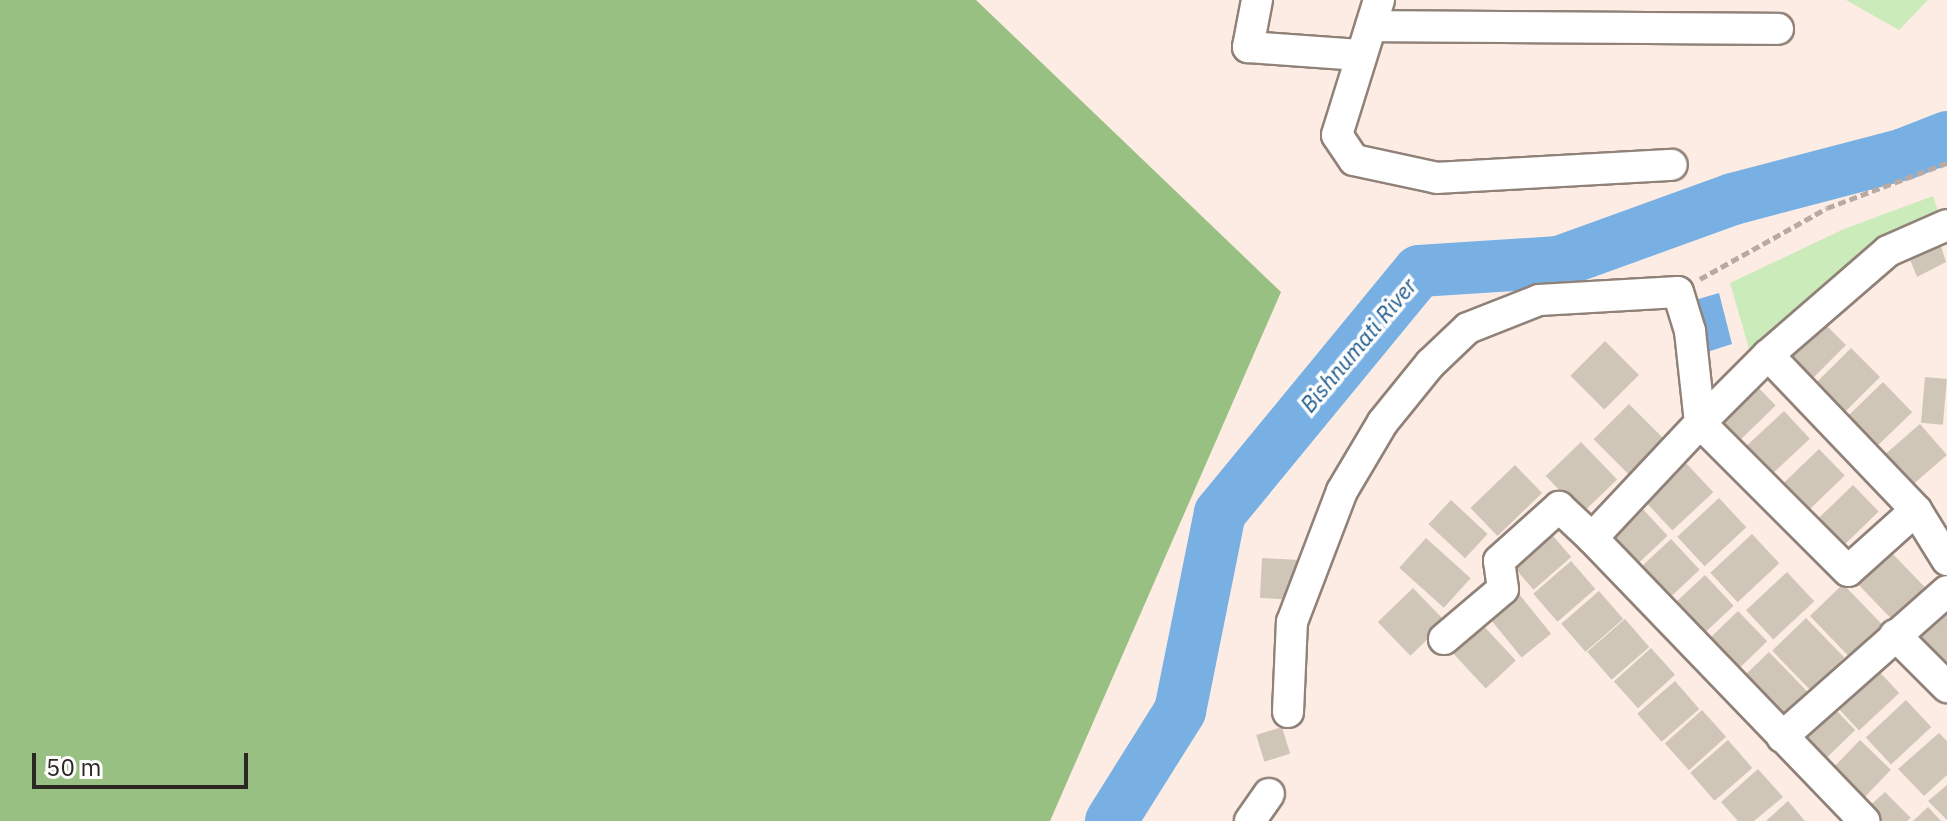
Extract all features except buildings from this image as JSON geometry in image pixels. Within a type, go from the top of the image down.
[{"type":"street","points":[[1257,0],[1248,47],[1360,55]]},
{"type":"street","points":[[1672,165],[1437,178],[1354,160],[1337,135],[1375,13],[1661,14],[1778,29]]},
{"type":"street","points":[[1592,538],[1768,355],[1888,251],[1947,225]]},
{"type":"street","points":[[1288,712],[1292,622],[1342,491],[1383,422],[1430,364],[1468,328],[1539,300],[1678,292],[1690,331],[1700,423],[1848,571],[1916,510]]},
{"type":"street","points":[[1768,355],[1916,510],[1947,560]]},
{"type":"street","points":[[1444,639],[1503,589],[1499,561],[1559,507],[1864,821]]},
{"type":"street","points":[[1782,737],[1947,591]]},
{"type":"street","points":[[1895,635],[1947,687]]},
{"type":"street","points":[[1250,821],[1269,794]]},
{"type":"path","points":[[1678,292],[1827,208],[1947,163]]},
{"type":"green space","points":[[0,0],[976,0],[1281,292],[1050,821],[0,821]]},
{"type":"green space","points":[[1846,0],[1928,0],[1899,30]]},
{"type":"green space","points":[[1933,196],[1942,223],[1750,352],[1730,283],[1844,229]]},
{"type":"water","points":[[1719,293],[1732,344],[1704,353],[1695,300]]},
{"type":"waterway","name":"Bishnumati River","points":[[1111,821],[1180,711],[1220,513],[1419,271],[1559,262],[1733,199],[1904,154],[1947,137]]}]
